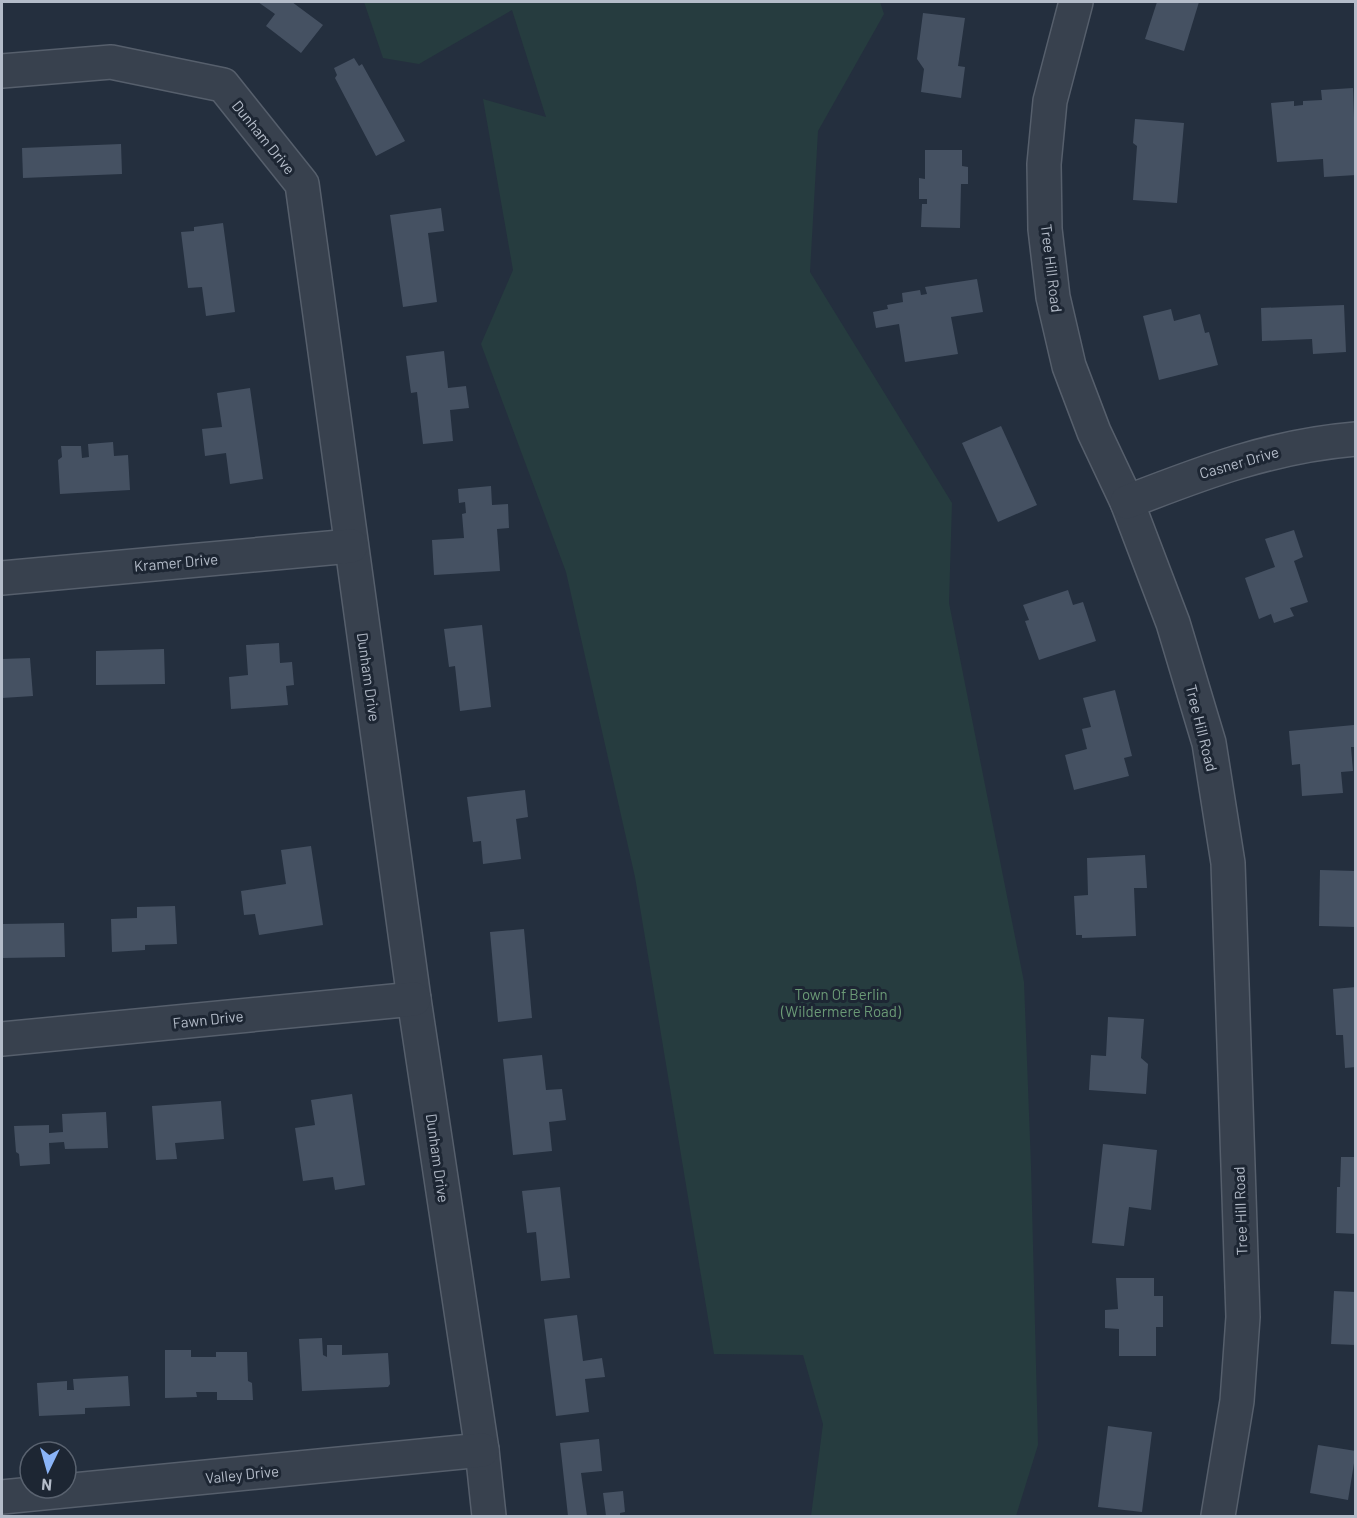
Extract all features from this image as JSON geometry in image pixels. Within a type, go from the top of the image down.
[{"type":"street","name":"Tree Hill Road","points":[[1076,2],[1050,101],[1044,164],[1045,229],[1053,297],[1069,366],[1094,432],[1127,502],[1173,623],[1209,743],[1228,863],[1243,1317],[1238,1401],[1218,1516]]},
{"type":"street","name":"Dunham Drive","points":[[2,71],[111,62],[224,85],[302,184],[414,999],[482,1450],[489,1516]]},
{"type":"street","name":"Casner Drive","points":[[1127,502],[1208,470],[1267,453],[1321,441],[1356,439]]},
{"type":"street","name":"Kramer Drive","points":[[2,578],[351,546]]},
{"type":"street","name":"Fawn Drive","points":[[2,1039],[414,999]]},
{"type":"street","name":"Valley Drive","points":[[2,1497],[482,1450]]},
{"type":"green space","name":"Town Of Berlin (Wildermere Road)","points":[[364,2],[880,2],[884,14],[818,131],[810,272],[952,503],[949,603],[1024,982],[1038,1445],[1016,1516],[811,1516],[823,1424],[803,1355],[714,1354],[635,877],[566,572],[481,344],[513,270],[483,99],[546,117],[512,10],[419,64],[383,58]]},
{"type":"building","points":[[258,2],[292,2],[323,25],[301,53],[266,26],[275,14]]},
{"type":"building","points":[[1157,2],[1199,2],[1184,51],[1145,39]]},
{"type":"building","points":[[923,13],[965,18],[958,66],[965,67],[961,98],[921,92],[924,69],[917,59]]},
{"type":"building","points":[[354,58],[359,66],[362,64],[405,141],[376,156],[335,78],[337,75],[334,68]]},
{"type":"building","points":[[1353,88],[1356,175],[1324,177],[1323,159],[1277,162],[1271,103],[1294,101],[1294,106],[1303,105],[1303,101],[1322,100],[1321,90]]},
{"type":"building","points":[[1135,119],[1184,123],[1177,203],[1133,200],[1137,146],[1133,143]]},
{"type":"building","points":[[121,144],[122,174],[23,178],[22,148]]},
{"type":"building","points":[[925,150],[962,150],[962,166],[968,167],[968,184],[961,184],[960,228],[921,227],[922,204],[927,204],[927,199],[919,199],[919,178],[925,179]]},
{"type":"building","points":[[441,208],[444,231],[428,233],[437,302],[403,307],[390,215]]},
{"type":"building","points":[[223,223],[235,312],[206,316],[202,287],[188,288],[181,232],[194,231],[194,227]]},
{"type":"building","points":[[977,279],[983,312],[951,317],[958,354],[905,362],[899,324],[876,328],[873,312],[888,309],[887,305],[903,302],[902,293],[920,290],[921,295],[927,294],[925,287]]},
{"type":"building","points":[[1344,305],[1346,352],[1313,354],[1312,339],[1262,341],[1261,308]]},
{"type":"building","points":[[1171,309],[1174,321],[1200,314],[1205,333],[1209,332],[1218,365],[1159,380],[1143,316]]},
{"type":"building","points":[[444,351],[448,388],[466,386],[469,408],[450,410],[453,441],[423,444],[417,392],[411,393],[406,356]]},
{"type":"building","points":[[250,388],[263,479],[230,484],[226,453],[205,456],[202,429],[222,427],[217,393]]},
{"type":"building","points":[[1001,426],[1037,505],[998,522],[962,443]]},
{"type":"building","points":[[113,442],[114,456],[128,455],[130,490],[60,494],[58,460],[62,457],[61,446],[81,446],[82,458],[89,457],[88,444]]},
{"type":"building","points":[[491,486],[492,505],[508,504],[509,528],[497,529],[500,571],[434,575],[432,540],[464,538],[462,514],[466,513],[465,502],[459,503],[458,489]]},
{"type":"building","points":[[1294,530],[1303,557],[1294,561],[1308,602],[1290,608],[1294,616],[1274,623],[1271,614],[1259,619],[1245,578],[1275,567],[1265,539]]},
{"type":"building","points":[[1068,590],[1073,605],[1083,602],[1096,641],[1039,660],[1025,621],[1029,620],[1023,605]]},
{"type":"building","points":[[482,625],[491,707],[460,711],[455,666],[449,667],[444,629]]},
{"type":"building","points":[[279,643],[280,663],[292,662],[294,685],[286,686],[288,705],[231,709],[229,677],[248,675],[246,645]]},
{"type":"building","points":[[164,649],[165,684],[96,685],[96,651]]},
{"type":"building","points":[[30,658],[33,696],[2,698],[2,659]]},
{"type":"building","points":[[1115,690],[1132,756],[1124,758],[1129,776],[1074,790],[1065,755],[1087,749],[1082,729],[1091,727],[1083,698]]},
{"type":"building","points":[[1354,725],[1355,747],[1351,747],[1353,771],[1341,772],[1343,793],[1302,796],[1300,764],[1292,765],[1289,731]]},
{"type":"building","points":[[525,790],[528,817],[516,819],[521,859],[483,864],[481,841],[473,842],[467,797]]},
{"type":"building","points":[[311,846],[323,925],[259,935],[255,914],[244,915],[241,891],[286,884],[281,850]]},
{"type":"building","points":[[1145,855],[1147,888],[1134,888],[1136,936],[1082,938],[1082,935],[1076,935],[1074,896],[1088,895],[1087,858]]},
{"type":"building","points":[[1320,870],[1356,871],[1356,927],[1319,926]]},
{"type":"building","points":[[175,906],[177,944],[145,945],[145,950],[112,952],[111,919],[137,918],[137,907]]},
{"type":"building","points":[[64,923],[65,957],[2,958],[2,924]]},
{"type":"building","points":[[524,929],[532,1018],[498,1022],[490,932]]},
{"type":"building","points":[[1356,987],[1356,1067],[1345,1068],[1343,1035],[1336,1035],[1333,989]]},
{"type":"building","points":[[1108,1017],[1144,1019],[1141,1058],[1148,1064],[1146,1094],[1089,1090],[1091,1055],[1106,1056]]},
{"type":"building","points":[[542,1055],[546,1090],[562,1089],[566,1120],[549,1122],[552,1151],[513,1155],[503,1059]]},
{"type":"building","points":[[352,1094],[365,1185],[335,1190],[333,1177],[303,1181],[295,1128],[315,1125],[311,1100]]},
{"type":"building","points":[[221,1101],[224,1139],[175,1143],[177,1159],[156,1160],[152,1106]]},
{"type":"building","points":[[106,1112],[108,1148],[65,1149],[64,1142],[49,1143],[50,1164],[20,1166],[19,1154],[16,1152],[14,1126],[49,1125],[49,1133],[63,1132],[62,1114]]},
{"type":"building","points":[[1103,1144],[1157,1150],[1151,1210],[1129,1207],[1124,1246],[1092,1243]]},
{"type":"building","points":[[1341,1157],[1356,1157],[1356,1234],[1336,1233],[1337,1187],[1340,1187]]},
{"type":"building","points":[[560,1187],[570,1278],[541,1281],[536,1232],[527,1233],[522,1191]]},
{"type":"building","points":[[1116,1278],[1154,1278],[1154,1296],[1163,1296],[1163,1327],[1156,1327],[1156,1356],[1119,1356],[1119,1329],[1105,1328],[1105,1310],[1118,1309]]},
{"type":"building","points":[[1334,1291],[1356,1292],[1356,1345],[1331,1344]]},
{"type":"building","points":[[577,1315],[583,1361],[602,1358],[605,1377],[585,1379],[589,1412],[556,1416],[544,1319]]},
{"type":"building","points":[[322,1338],[323,1355],[327,1357],[327,1345],[342,1345],[342,1355],[388,1353],[390,1384],[388,1387],[302,1391],[299,1339]]},
{"type":"building","points":[[165,1350],[191,1350],[191,1357],[216,1357],[216,1352],[247,1352],[248,1381],[252,1383],[253,1400],[217,1400],[217,1392],[196,1392],[197,1397],[165,1398]]},
{"type":"building","points":[[128,1376],[130,1406],[85,1408],[85,1414],[39,1416],[37,1383],[67,1381],[67,1390],[74,1390],[73,1379]]},
{"type":"building","points":[[1108,1426],[1152,1432],[1142,1512],[1098,1507]]},
{"type":"building","points":[[599,1439],[602,1471],[581,1473],[587,1516],[568,1516],[560,1443]]},
{"type":"building","points":[[1318,1445],[1356,1451],[1348,1500],[1310,1493]]},
{"type":"building","points":[[623,1491],[625,1512],[620,1513],[620,1516],[606,1516],[603,1493]]}]
